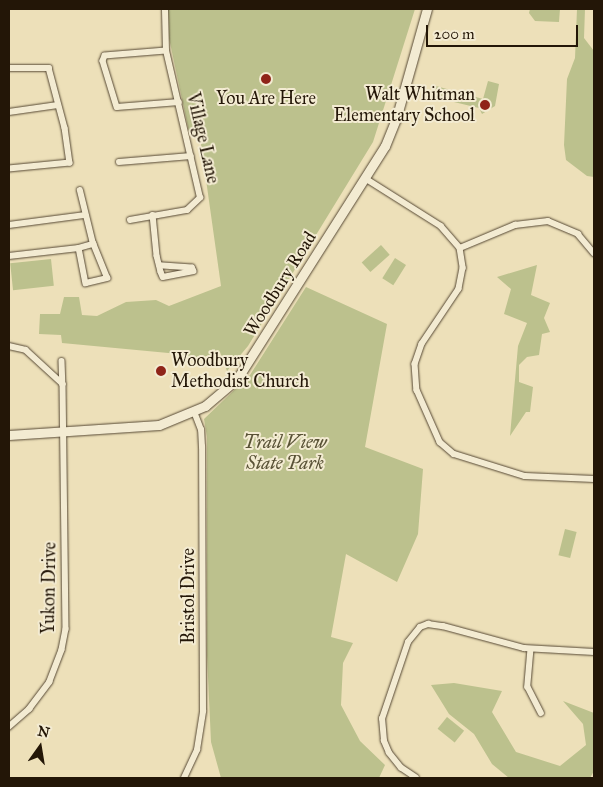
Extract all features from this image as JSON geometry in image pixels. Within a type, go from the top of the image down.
[{"type":"main road","name":"Woodbury Road","points":[[9,435],[152,426],[194,412],[220,395],[246,367],[382,152],[396,119],[427,9]]},
{"type":"street","name":"Village Lane","points":[[130,220],[195,206],[201,190],[166,50],[165,9]]},
{"type":"street","points":[[166,50],[103,59],[117,107],[180,102]]},
{"type":"street","points":[[9,68],[49,68],[70,163],[9,169]]},
{"type":"street","points":[[9,112],[58,105]]},
{"type":"street","points":[[119,162],[191,156]]},
{"type":"street","points":[[365,178],[441,226],[460,248],[463,268],[459,289],[422,344],[415,364],[417,390],[436,436],[454,454],[525,476],[594,479]]},
{"type":"street","points":[[79,248],[86,283],[107,278],[93,244],[80,191]]},
{"type":"street","points":[[153,214],[160,266],[166,279],[193,271],[192,268],[160,266]]},
{"type":"street","points":[[9,224],[85,215]]},
{"type":"street","points":[[460,248],[533,221],[561,225],[592,244],[594,253]]},
{"type":"street","points":[[9,256],[79,248],[93,244]]},
{"type":"street","points":[[9,346],[26,350],[63,384]]},
{"type":"street","name":"Yukon Drive","points":[[9,727],[41,696],[62,650],[66,629],[65,431],[62,361]]},
{"type":"street","name":"Bristol Drive","points":[[184,778],[197,750],[203,711],[202,442],[194,412]]},
{"type":"street","points":[[416,778],[394,760],[386,746],[382,730],[386,702],[414,632],[428,624],[531,649],[594,652]]},
{"type":"street","points":[[531,649],[528,688],[542,713]]},
{"type":"green space","points":[[168,9],[415,9],[373,142],[248,346],[227,371],[220,352],[190,361],[179,354],[62,343],[61,335],[39,334],[40,314],[60,314],[64,297],[79,297],[82,315],[97,316],[126,302],[156,300],[169,306],[221,286],[199,130],[189,132],[169,38]]},
{"type":"green space","points":[[530,9],[560,9],[559,22],[535,21],[529,13]]},
{"type":"green space","points":[[577,9],[585,9],[584,38],[594,51],[594,177],[587,176],[566,160],[564,145],[567,79],[575,58]]},
{"type":"green space","points":[[488,81],[499,84],[495,106],[482,114],[479,108],[433,97],[436,86],[483,99]]},
{"type":"green space","points":[[381,245],[390,255],[370,272],[362,262]]},
{"type":"green space","points":[[395,258],[406,265],[393,285],[382,278]]},
{"type":"green space","points":[[51,259],[54,286],[13,290],[10,263]]},
{"type":"green space","points":[[537,265],[531,295],[550,303],[544,318],[550,332],[542,334],[539,355],[527,357],[519,365],[519,382],[533,387],[530,412],[526,412],[510,436],[518,346],[527,323],[504,314],[511,289],[497,277]]},
{"type":"green space","name":"Trail View State Park","points":[[306,287],[387,324],[365,447],[423,469],[418,534],[397,582],[346,554],[331,637],[353,643],[343,663],[341,705],[360,741],[385,765],[379,778],[221,778],[211,742],[207,655],[207,437],[204,419],[250,375]]},
{"type":"green space","points":[[565,529],[577,532],[570,558],[558,555]]},
{"type":"green space","points":[[454,683],[502,691],[492,712],[516,752],[560,766],[586,745],[583,724],[563,701],[594,713],[594,771],[590,778],[509,778],[492,764],[474,734],[449,714],[431,685]]},
{"type":"green space","points":[[447,717],[464,731],[455,743],[438,729]]},
{"type":"place","name":"You Are Here","points":[[266,79]]},
{"type":"place","name":"Walt Whitman Elementary School","points":[[485,105]]},
{"type":"place","name":"Woodbury Methodist Church","points":[[161,371]]}]
